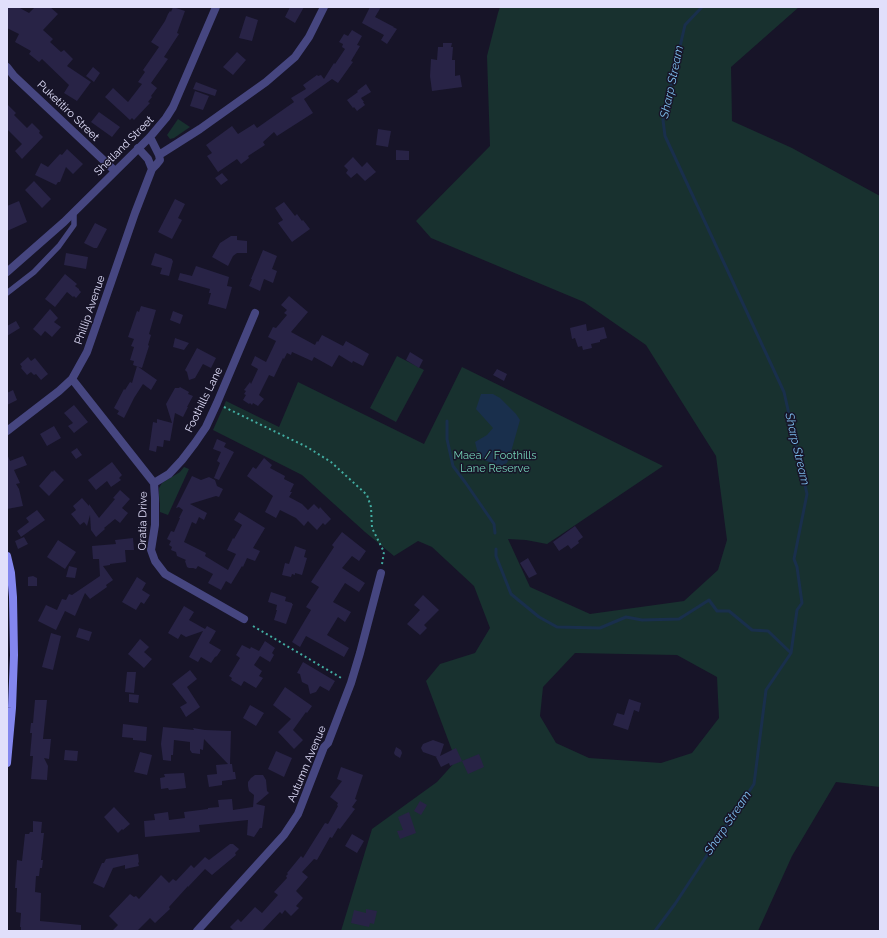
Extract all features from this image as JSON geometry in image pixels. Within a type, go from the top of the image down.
[{"type":"main road","points":[[7,556],[11,573],[13,596],[14,655],[12,708],[7,763]]},
{"type":"street","name":"Shetland Street","points":[[7,272],[64,222],[150,137],[166,118],[173,108],[216,7]]},
{"type":"street","points":[[150,137],[159,155],[200,129],[266,82],[295,56],[306,42],[324,7]]},
{"type":"street","name":"Puketitiro Street","points":[[7,67],[14,76],[115,171]]},
{"type":"street","points":[[138,148],[148,159],[152,169]]},
{"type":"street","name":"Phillip Avenue","points":[[7,431],[59,391],[72,379],[87,352],[135,213],[152,169],[160,160],[159,155]]},
{"type":"street","name":"Foothills Lane","points":[[154,483],[169,474],[178,465],[206,427],[255,313]]},
{"type":"street","name":"Oratia Drive","points":[[72,379],[154,483],[155,526],[151,550],[155,561],[165,574],[244,619]]},
{"type":"street","name":"Autumn Avenue","points":[[197,931],[284,835],[298,814],[324,747],[331,737],[351,683],[381,574]]},
{"type":"lane","points":[[7,293],[34,272],[59,246],[74,225],[74,212]]},
{"type":"path","points":[[222,406],[307,447],[331,462],[366,496],[371,507],[372,528],[384,552],[381,574]]},
{"type":"path","points":[[253,626],[348,682]]},
{"type":"green space","name":"Maea / Foothills Lane Reserve","points":[[500,7],[799,7],[731,67],[732,121],[792,148],[880,196],[880,787],[836,782],[792,856],[758,931],[341,931],[372,829],[437,782],[456,761],[426,681],[440,664],[475,653],[490,628],[474,586],[432,547],[418,541],[394,556],[302,475],[213,430],[226,401],[279,427],[298,382],[424,444],[462,367],[663,466],[547,544],[526,540],[508,539],[530,587],[590,614],[684,601],[718,570],[727,540],[716,456],[646,345],[584,302],[431,238],[416,221],[490,146],[487,56]],"holes":[[[575,653],[677,655],[717,677],[719,718],[692,753],[661,763],[589,758],[556,743],[540,716],[543,687]]]},
{"type":"green space","points":[[178,119],[190,127],[174,138],[170,139],[167,135]]},
{"type":"green space","points":[[397,356],[424,370],[396,422],[370,408]]},
{"type":"green space","points":[[184,467],[189,469],[168,515],[160,512],[159,488],[162,483],[180,472]]},
{"type":"water","points":[[481,394],[493,394],[500,398],[520,420],[507,463],[500,466],[484,460],[478,454],[475,442],[487,435],[493,428],[476,409]]},
{"type":"building","points":[[7,7],[18,7],[29,13],[35,7],[50,7],[58,14],[43,30],[53,39],[50,42],[61,52],[64,50],[73,59],[67,66],[91,82],[77,101],[64,93],[69,85],[42,59],[39,62],[29,54],[31,51],[15,42],[19,34],[7,28]]},
{"type":"building","points":[[173,7],[185,11],[177,33],[179,34],[164,57],[168,59],[151,83],[157,88],[148,102],[150,103],[134,120],[132,118],[130,120],[105,97],[113,88],[128,102],[142,84],[138,82],[145,72],[143,70],[159,47],[151,42]]},
{"type":"building","points":[[290,7],[304,7],[295,23],[285,17]]},
{"type":"building","points":[[370,7],[381,7],[375,17],[397,29],[387,44],[381,40],[384,35],[362,23]]},
{"type":"building","points":[[246,16],[258,20],[252,41],[239,38]]},
{"type":"building","points":[[352,30],[362,36],[357,45],[360,46],[351,61],[353,62],[338,83],[332,79],[304,99],[313,113],[277,136],[274,132],[263,142],[265,145],[248,156],[249,158],[241,164],[237,159],[218,172],[207,156],[212,153],[206,145],[232,126],[238,134],[254,124],[257,128],[294,102],[291,98],[306,89],[303,85],[317,75],[321,75],[324,79],[345,49],[342,47],[343,44],[339,42],[344,34],[348,36]]},
{"type":"building","points":[[443,43],[452,43],[452,60],[455,60],[455,76],[460,75],[462,87],[432,91],[430,76],[431,59],[437,60],[438,47],[443,47]]},
{"type":"building","points":[[237,52],[246,60],[233,75],[223,67]]},
{"type":"building","points":[[93,67],[100,73],[94,82],[86,76]]},
{"type":"building","points":[[196,82],[217,90],[215,96],[193,89]]},
{"type":"building","points":[[366,84],[371,92],[361,98],[365,105],[357,111],[347,100]]},
{"type":"building","points":[[195,91],[209,96],[203,110],[190,106]]},
{"type":"building","points":[[7,104],[16,113],[14,115],[27,128],[32,123],[40,131],[39,133],[43,137],[22,159],[15,151],[22,144],[7,129]]},
{"type":"building","points":[[99,112],[120,127],[112,137],[91,122]]},
{"type":"building","points":[[378,129],[391,131],[388,147],[376,145]]},
{"type":"building","points":[[67,149],[83,164],[73,174],[66,167],[60,182],[56,185],[35,175],[41,163],[48,167]]},
{"type":"building","points":[[396,150],[409,151],[409,160],[396,160]]},
{"type":"building","points":[[353,157],[362,167],[367,162],[376,172],[365,181],[357,173],[351,178],[346,173],[348,170],[344,166]]},
{"type":"building","points":[[222,173],[228,180],[221,185],[215,178]]},
{"type":"building","points":[[34,181],[51,199],[42,208],[25,190]]},
{"type":"building","points":[[175,199],[185,204],[178,218],[182,220],[172,239],[158,232]]},
{"type":"building","points":[[19,201],[27,222],[7,231],[7,206]]},
{"type":"building","points":[[284,202],[295,216],[297,214],[310,229],[292,242],[278,223],[283,220],[275,208]]},
{"type":"building","points":[[95,223],[107,229],[97,248],[84,243]]},
{"type":"building","points":[[231,236],[237,236],[237,240],[247,241],[247,253],[237,253],[233,256],[228,266],[212,257],[220,243]]},
{"type":"building","points":[[263,250],[277,256],[272,269],[277,271],[273,283],[264,279],[260,291],[249,286]]},
{"type":"building","points":[[66,253],[88,257],[86,269],[64,265]]},
{"type":"building","points":[[155,253],[172,259],[173,261],[169,276],[160,274],[162,268],[151,265]]},
{"type":"building","points":[[196,266],[229,277],[227,286],[232,287],[226,309],[208,304],[211,293],[209,293],[210,289],[178,280],[180,273],[192,276]]},
{"type":"building","points":[[65,274],[77,284],[75,286],[81,292],[76,298],[67,292],[55,307],[45,299]]},
{"type":"building","points":[[289,296],[308,312],[291,332],[315,345],[322,335],[343,346],[346,341],[369,354],[363,366],[353,361],[352,363],[339,355],[332,367],[314,357],[312,361],[292,352],[291,355],[287,353],[274,377],[269,375],[259,395],[264,399],[258,406],[253,403],[252,405],[250,403],[249,404],[243,400],[246,395],[244,394],[246,391],[244,390],[250,382],[251,384],[258,369],[251,365],[255,356],[266,362],[276,341],[268,337],[273,327],[276,328],[287,315],[284,313],[287,310],[281,305]]},
{"type":"building","points":[[141,306],[156,310],[149,334],[151,335],[149,346],[142,368],[133,365],[134,361],[130,360],[134,347],[131,346],[134,339],[128,337],[137,311],[139,312]]},
{"type":"building","points":[[50,309],[58,318],[54,322],[61,327],[52,337],[45,331],[41,336],[33,329]]},
{"type":"building","points":[[173,311],[183,315],[180,324],[170,320]]},
{"type":"building","points":[[16,321],[20,328],[7,336],[7,326]]},
{"type":"building","points":[[586,324],[587,331],[604,327],[607,338],[600,340],[600,342],[591,344],[592,348],[583,350],[582,346],[578,347],[575,338],[572,339],[570,328]]},
{"type":"building","points":[[175,338],[189,343],[184,350],[173,347]]},
{"type":"building","points":[[197,348],[216,358],[211,368],[203,364],[195,378],[189,380],[185,370]]},
{"type":"building","points":[[410,352],[423,360],[419,368],[406,360]]},
{"type":"building","points":[[28,357],[31,361],[35,358],[48,374],[41,380],[36,374],[34,375],[31,372],[27,375],[21,368],[22,367],[20,364]]},
{"type":"building","points":[[137,366],[157,380],[151,390],[143,384],[124,418],[117,414],[119,411],[114,408],[124,389],[125,390],[130,382],[132,383]]},
{"type":"building","points":[[497,369],[507,374],[504,381],[493,375]]},
{"type":"building","points":[[180,387],[189,392],[188,394],[193,396],[188,407],[183,417],[175,413],[170,441],[164,440],[163,447],[157,446],[156,452],[149,450],[153,422],[157,423],[157,419],[172,423],[166,404],[175,388]]},
{"type":"building","points":[[13,390],[17,400],[7,405],[7,393]]},
{"type":"building","points":[[74,405],[88,422],[74,433],[68,426],[73,423],[64,413]]},
{"type":"building","points":[[54,426],[61,438],[47,446],[40,434]]},
{"type":"building","points":[[217,439],[226,443],[224,447],[234,452],[219,480],[214,478],[220,463],[217,461],[221,452],[213,449]]},
{"type":"building","points":[[77,448],[82,455],[76,459],[71,452]]},
{"type":"building","points":[[7,454],[10,461],[23,456],[27,465],[14,470],[20,483],[16,484],[19,489],[23,506],[7,509]]},
{"type":"building","points":[[264,458],[272,465],[270,468],[285,476],[284,479],[294,484],[289,497],[302,504],[308,510],[314,504],[319,509],[320,507],[331,519],[325,525],[323,523],[317,530],[308,521],[304,526],[296,518],[280,510],[276,518],[265,512],[273,496],[247,476],[253,467],[256,469]]},
{"type":"building","points":[[112,462],[122,475],[119,478],[121,480],[111,487],[107,481],[96,490],[88,480]]},
{"type":"building","points":[[54,470],[64,480],[49,496],[39,486]]},
{"type":"building","points":[[192,476],[201,480],[209,477],[215,480],[217,486],[223,489],[219,497],[216,496],[190,504],[207,513],[204,520],[199,517],[196,524],[192,522],[184,542],[206,553],[205,556],[228,570],[236,554],[227,550],[242,525],[234,520],[239,512],[265,528],[253,548],[260,551],[255,561],[247,558],[243,567],[242,566],[231,584],[226,581],[221,590],[208,583],[213,574],[198,566],[196,569],[187,567],[186,560],[177,556],[176,552],[171,550],[172,547],[169,545],[171,541],[167,539],[171,531],[174,532],[180,518],[183,510],[179,507],[176,508]]},
{"type":"building","points":[[120,490],[130,499],[122,508],[128,513],[120,523],[115,519],[96,537],[91,530],[90,515],[87,526],[84,522],[80,525],[71,514],[76,510],[73,506],[82,498],[89,506],[89,504],[99,518],[115,499],[113,498]]},
{"type":"building","points":[[37,510],[45,520],[21,537],[17,531],[29,522],[26,518]]},
{"type":"building","points":[[575,526],[583,537],[578,541],[579,543],[571,549],[568,545],[559,551],[553,542]]},
{"type":"building","points":[[342,532],[366,551],[359,561],[352,556],[342,568],[365,583],[359,592],[345,583],[333,602],[351,612],[345,622],[338,617],[327,635],[349,648],[344,657],[306,636],[300,647],[292,642],[311,610],[306,607],[319,587],[311,582],[334,547],[332,545]]},
{"type":"building","points":[[24,537],[28,544],[18,549],[15,541]]},
{"type":"building","points":[[133,538],[134,550],[125,550],[126,562],[103,566],[113,580],[106,585],[107,587],[90,599],[85,593],[75,616],[65,611],[56,630],[38,621],[46,605],[57,610],[62,599],[66,600],[69,594],[72,595],[100,576],[99,559],[93,559],[92,546],[116,544],[115,540]]},
{"type":"building","points":[[58,540],[76,552],[65,569],[47,557]]},
{"type":"building","points":[[295,546],[306,550],[304,557],[307,558],[302,575],[295,573],[295,575],[292,574],[291,577],[282,575],[285,563],[289,564]]},
{"type":"building","points":[[528,558],[537,574],[529,578],[520,563]]},
{"type":"building","points":[[69,566],[77,568],[75,578],[66,577]]},
{"type":"building","points":[[33,576],[37,578],[37,586],[28,586],[28,577]]},
{"type":"building","points":[[137,577],[146,583],[142,590],[150,595],[144,604],[141,602],[136,610],[122,602]]},
{"type":"building","points":[[271,592],[286,597],[285,601],[293,604],[286,624],[274,620],[277,605],[268,602]]},
{"type":"building","points":[[423,595],[439,610],[424,625],[427,628],[420,635],[407,624],[420,610],[414,605]]},
{"type":"building","points":[[184,606],[194,612],[189,620],[205,629],[207,626],[216,631],[209,643],[221,650],[211,663],[201,657],[198,662],[189,657],[203,631],[186,637],[181,634],[178,639],[168,633]]},
{"type":"building","points":[[79,628],[92,632],[89,641],[76,637]]},
{"type":"building","points":[[51,633],[61,636],[53,670],[42,667]]},
{"type":"building","points":[[140,639],[149,647],[144,652],[152,659],[144,668],[128,654]]},
{"type":"building","points":[[265,641],[275,648],[272,653],[274,655],[270,662],[260,656],[254,665],[262,671],[259,676],[263,678],[256,688],[244,681],[241,686],[231,680],[232,678],[229,676],[240,658],[236,655],[242,645],[259,651]]},
{"type":"building","points":[[303,662],[335,681],[329,691],[320,686],[316,692],[310,694],[308,685],[302,682],[300,674],[297,673]]},
{"type":"building","points":[[190,670],[197,679],[187,687],[200,707],[186,717],[180,707],[187,703],[172,684]]},
{"type":"building","points":[[127,672],[136,672],[134,693],[125,692]]},
{"type":"building","points":[[285,687],[312,706],[293,730],[303,740],[294,749],[278,732],[291,719],[273,705]]},
{"type":"building","points":[[129,694],[139,695],[138,703],[129,702]]},
{"type":"building","points":[[629,699],[641,703],[639,712],[634,710],[628,730],[613,725],[617,713],[624,715]]},
{"type":"building","points":[[35,700],[47,700],[43,739],[51,739],[49,759],[44,758],[48,766],[47,780],[31,779],[33,756],[30,756],[32,733],[30,733],[31,723],[33,723]]},
{"type":"building","points":[[250,705],[264,713],[256,726],[243,718]]},
{"type":"building","points":[[123,724],[147,727],[146,741],[122,737]]},
{"type":"building","points":[[163,727],[231,731],[230,764],[232,764],[236,779],[222,781],[222,785],[209,787],[207,775],[217,774],[216,765],[228,764],[204,739],[203,750],[200,749],[200,754],[192,753],[190,750],[190,742],[174,740],[171,761],[163,760],[161,744]]},
{"type":"building","points":[[433,740],[444,744],[440,756],[456,748],[462,761],[450,766],[449,763],[441,767],[437,757],[423,752],[421,748],[423,744]]},
{"type":"building","points":[[396,747],[401,750],[402,753],[400,758],[394,753]]},
{"type":"building","points":[[65,750],[78,751],[77,761],[64,760]]},
{"type":"building","points":[[276,751],[292,758],[284,777],[268,769]]},
{"type":"building","points":[[140,752],[152,755],[147,775],[134,772]]},
{"type":"building","points":[[479,754],[484,767],[468,774],[462,761]]},
{"type":"building","points":[[341,767],[363,775],[355,799],[357,800],[352,807],[355,809],[340,829],[338,828],[332,838],[330,837],[317,860],[314,859],[302,872],[308,877],[296,891],[303,898],[296,906],[299,908],[291,916],[285,910],[282,914],[280,912],[262,931],[234,931],[230,927],[238,919],[241,922],[255,907],[262,913],[278,895],[274,892],[287,878],[287,873],[301,856],[303,858],[325,823],[328,824],[338,806],[338,803],[330,797],[342,781],[337,779]]},
{"type":"building","points":[[184,773],[186,788],[169,790],[168,788],[161,789],[160,778],[165,777],[164,774]]},
{"type":"building","points":[[255,775],[263,775],[266,780],[267,791],[269,793],[256,804],[265,806],[262,828],[260,828],[254,837],[247,835],[248,820],[199,825],[200,832],[145,837],[144,821],[155,820],[154,814],[168,812],[169,820],[185,818],[184,812],[219,807],[218,800],[232,799],[233,810],[253,807],[254,795],[249,791],[248,782]]},
{"type":"building","points":[[420,801],[427,805],[421,815],[414,811]]},
{"type":"building","points":[[114,807],[130,824],[118,833],[104,817]]},
{"type":"building","points":[[409,812],[416,833],[400,839],[397,831],[403,830],[398,817]]},
{"type":"building","points":[[33,821],[42,822],[41,833],[44,833],[41,860],[43,860],[42,868],[40,868],[39,876],[36,876],[35,892],[41,893],[40,921],[81,925],[81,931],[21,931],[21,913],[16,912],[17,888],[15,888],[17,860],[22,861],[25,834],[33,832]]},
{"type":"building","points":[[352,834],[364,841],[357,853],[345,846]]},
{"type":"building","points":[[230,844],[233,844],[239,849],[235,853],[236,855],[212,875],[205,869],[169,907],[170,909],[155,923],[150,918],[137,931],[112,931],[118,925],[109,916],[130,894],[139,899],[161,875],[169,883],[173,879],[176,881],[191,865],[194,868],[205,857],[209,860]]},
{"type":"building","points":[[138,854],[139,866],[125,869],[125,865],[113,868],[104,888],[93,883],[102,863],[104,863],[106,859]]},
{"type":"building","points":[[366,909],[377,911],[374,924],[370,923],[369,927],[351,923],[354,910],[366,913]]},
{"type":"waterway","name":"Sharp Stream","points":[[655,931],[675,904],[754,784],[766,690],[791,653],[797,610],[802,603],[797,567],[794,559],[807,494],[784,392],[665,136],[663,120],[685,25],[702,7]]},
{"type":"waterway","points":[[447,421],[447,439],[453,466],[494,524],[495,533]]},
{"type":"waterway","points":[[496,549],[496,556],[511,594],[539,617],[557,627],[600,628],[626,617],[642,620],[679,619],[709,600],[717,611],[729,611],[752,630],[768,631],[791,653]]}]
